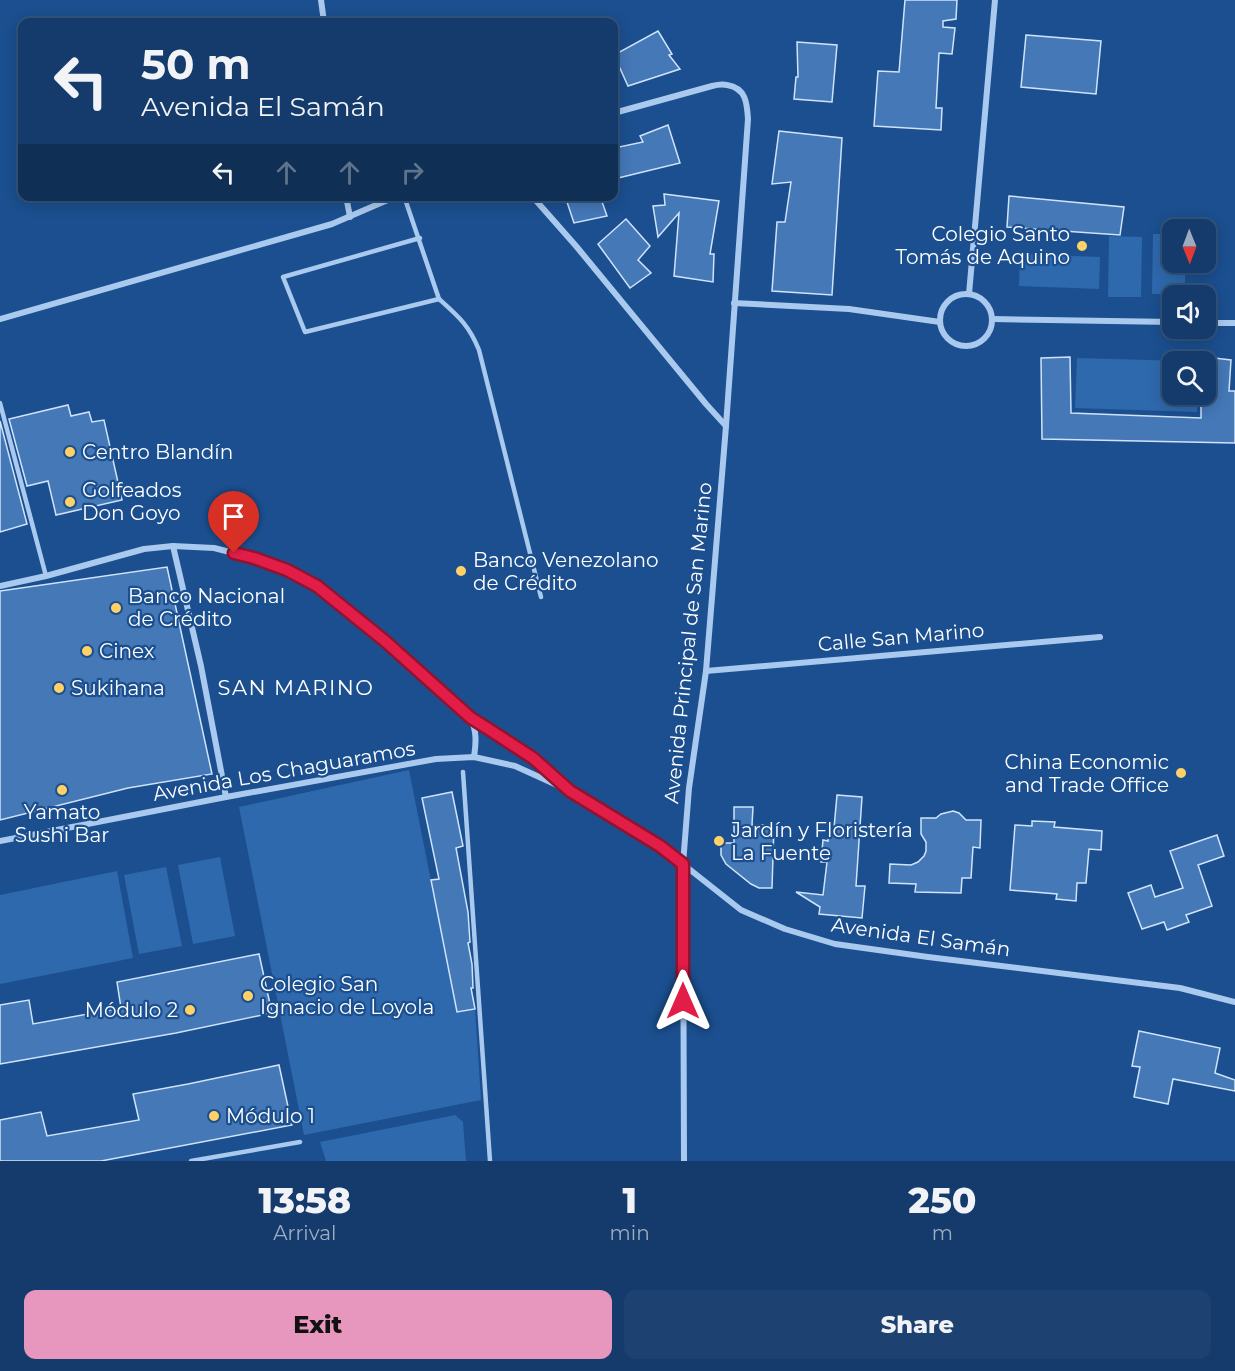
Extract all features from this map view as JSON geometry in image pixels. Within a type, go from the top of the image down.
[{"type":"street","points":[[321,0],[323,18]]},
{"type":"street","points":[[969,294],[994,0]]},
{"type":"street","name":"Avenida Principal de San Marino","points":[[618,113],[712,86],[727,85],[739,90],[744,96],[748,119],[706,670],[689,788],[683,864],[684,1161]]},
{"type":"street","points":[[347,201],[350,217]]},
{"type":"street","points":[[0,319],[332,224],[386,201]]},
{"type":"street","points":[[536,201],[726,426]]},
{"type":"street","points":[[969,294],[976,296],[987,305],[992,319],[992,327],[983,340],[968,346],[960,345],[946,337],[940,322],[943,307],[948,301],[954,297],[969,294]]},
{"type":"street","points":[[734,303],[849,309],[940,322]]},
{"type":"street","points":[[992,319],[1162,322]]},
{"type":"street","points":[[1216,323],[1235,323]]},
{"type":"street","points":[[173,546],[201,666],[226,797]]},
{"type":"street","points":[[0,586],[144,549],[173,546],[214,548],[254,558],[287,570],[317,586],[385,641],[471,718],[533,758],[570,791]]},
{"type":"street","name":"Calle San Marino","points":[[706,670],[1100,637]]},
{"type":"street","points":[[471,718],[476,733],[474,757]]},
{"type":"street","name":"Avenida Los Chaguaramos","points":[[0,841],[436,759],[474,757],[515,766],[570,791]]},
{"type":"street","name":"Avenida El Samán","points":[[570,791],[660,846],[741,910],[785,928],[835,944],[1180,988],[1235,1002]]},
{"type":"lane","points":[[406,201],[439,298],[473,335],[541,597]]},
{"type":"lane","points":[[420,238],[283,277],[305,332],[439,298]]},
{"type":"lane","points":[[0,403],[46,576]]},
{"type":"lane","points":[[463,772],[490,1161]]},
{"type":"lane","points":[[191,1161],[300,1142]]},
{"type":"shaded area","points":[[1153,234],[1162,234],[1162,273],[1185,273],[1185,285],[1162,285],[1162,294],[1152,294]]},
{"type":"shaded area","points":[[1109,236],[1142,237],[1141,297],[1108,297]]},
{"type":"shaded area","points":[[1020,254],[1100,257],[1099,289],[1019,286]]},
{"type":"shaded area","points":[[1077,358],[1162,360],[1162,405],[1197,405],[1197,412],[1075,408]]},
{"type":"shaded area","points":[[409,770],[457,1012],[475,1009],[481,1100],[304,1135],[239,807]]},
{"type":"shaded area","points":[[220,857],[235,936],[193,944],[178,865]]},
{"type":"shaded area","points":[[166,867],[182,946],[139,954],[124,875]]},
{"type":"shaded area","points":[[117,871],[133,958],[0,984],[0,895]]},
{"type":"shaded area","points":[[455,1115],[463,1122],[466,1161],[326,1161],[320,1142]]},
{"type":"building","points":[[905,0],[957,0],[956,19],[943,21],[943,27],[955,28],[952,54],[939,53],[936,108],[942,108],[941,130],[874,126],[878,71],[899,72]]},
{"type":"building","points":[[658,31],[672,54],[669,55],[680,69],[628,86],[618,64],[618,53]]},
{"type":"building","points":[[1026,35],[1101,41],[1096,94],[1021,87]]},
{"type":"building","points":[[797,42],[837,45],[832,102],[794,99],[796,77],[798,77]]},
{"type":"building","points":[[668,125],[680,163],[618,178],[618,147],[643,142],[640,136]]},
{"type":"building","points":[[779,131],[842,138],[832,295],[772,291],[777,222],[785,222],[791,182],[772,184]]},
{"type":"building","points":[[664,194],[719,201],[710,254],[714,254],[713,282],[674,276],[679,213],[658,237],[653,206],[665,205]]},
{"type":"building","points":[[1009,196],[1124,207],[1120,235],[1007,227]]},
{"type":"building","points":[[567,201],[602,201],[607,216],[574,223]]},
{"type":"building","points":[[626,219],[650,246],[638,260],[651,273],[630,288],[598,244]]},
{"type":"building","points":[[1070,357],[1071,413],[1201,418],[1201,405],[1216,405],[1216,358],[1231,360],[1229,391],[1235,391],[1235,443],[1042,439],[1041,358]]},
{"type":"building","name":"Centro Blandín","points":[[68,405],[71,416],[89,412],[92,422],[104,420],[122,500],[56,515],[48,481],[27,486],[9,419]]},
{"type":"building","points":[[0,421],[27,524],[0,532]]},
{"type":"building","points":[[167,567],[212,774],[128,788],[0,820],[0,591]]},
{"type":"building","points":[[452,792],[463,846],[456,848],[468,912],[470,942],[468,943],[473,988],[471,988],[475,1009],[457,1012],[431,880],[439,879],[422,798]]},
{"type":"building","points":[[837,795],[862,797],[856,886],[865,886],[862,918],[819,914],[820,907],[796,892],[823,895],[827,862],[821,862],[823,840],[828,841],[829,827],[834,828]]},
{"type":"building","points":[[734,807],[753,807],[752,825],[774,825],[772,888],[759,888],[751,884],[726,864],[721,855],[721,843],[734,843]]},
{"type":"building","points":[[953,811],[966,820],[981,820],[980,848],[973,847],[971,878],[962,878],[961,893],[915,892],[916,884],[889,883],[890,864],[911,865],[924,856],[926,842],[921,834],[921,818],[936,818]]},
{"type":"building","points":[[1032,821],[1055,822],[1054,827],[1102,831],[1101,850],[1089,849],[1086,883],[1077,883],[1076,901],[1056,899],[1057,894],[1010,890],[1015,825],[1032,826]]},
{"type":"building","points":[[1217,835],[1224,856],[1198,865],[1212,906],[1186,915],[1189,922],[1167,930],[1164,922],[1142,929],[1128,893],[1151,885],[1155,897],[1183,888],[1170,851]]},
{"type":"building","name":"Módulo 2","points":[[259,954],[272,1013],[176,1033],[0,1064],[0,1005],[29,1000],[33,1024],[121,1008],[117,982]]},
{"type":"building","points":[[1139,1031],[1220,1048],[1215,1073],[1235,1080],[1235,1091],[1173,1079],[1168,1104],[1134,1097],[1140,1067],[1132,1066]]},
{"type":"building","name":"Módulo 1","points":[[279,1065],[292,1125],[101,1161],[0,1161],[0,1120],[41,1112],[47,1136],[139,1120],[133,1094]]},
{"type":"place","name":"Colegio Santo Tomás de Aquino","points":[[1082,246]]},
{"type":"place","name":"Centro Blandín","points":[[70,452]]},
{"type":"place","name":"Golfeados Don Goyo","points":[[70,502]]},
{"type":"place","name":"Banco Venezolano de Crédito","points":[[461,571]]},
{"type":"place","name":"Banco Nacional de Crédito","points":[[116,608]]},
{"type":"place","name":"Cinex","points":[[87,651]]},
{"type":"place","name":"Sukihana","points":[[59,688]]},
{"type":"place","name":"China Economic and Trade Office","points":[[1181,773]]},
{"type":"place","name":"Yamato Sushi Bar","points":[[62,790]]},
{"type":"place","name":"Jardín y Floristería La Fuente","points":[[719,841]]},
{"type":"place","name":"Colegio San Ignacio de Loyola","points":[[248,996]]},
{"type":"place","name":"Módulo 2","points":[[190,1010]]},
{"type":"place","name":"Módulo 1","points":[[214,1116]]},
{"type":"district","name":"SAN MARINO","points":[[296,687]]},
{"type":"route","points":[[234,553],[287,570],[317,586],[385,641],[471,718],[533,758],[570,791],[660,846],[683,864],[683,1001]]}]
